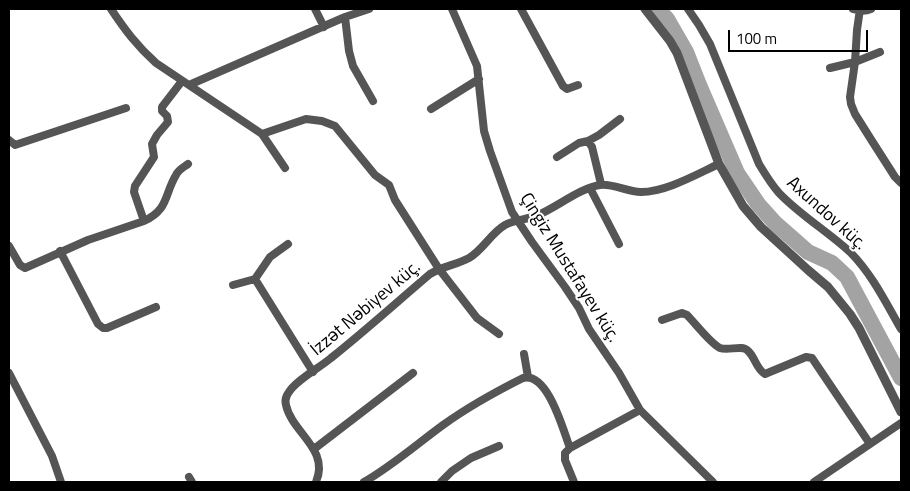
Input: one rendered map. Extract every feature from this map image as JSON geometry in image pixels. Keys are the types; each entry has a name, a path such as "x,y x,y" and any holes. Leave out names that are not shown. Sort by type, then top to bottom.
{"street":[{"path":"111,9 128,35 156,63 262,134 285,168"},
{"path":"315,9 324,27"},
{"path":"144,221 134,192 135,186 154,157 152,144 168,122 162,107 185,83 345,17 369,9"},
{"name":"Çingiz Mustafayev küç.","path":"452,9 477,66 484,131 512,212 579,308 589,329 619,373 640,410 713,482"},
{"path":"520,9 563,86 567,89 578,85"},
{"path":"645,9 677,53 719,164 742,206 801,264 828,287 850,314 859,328 901,412"},
{"name":"Axundov küç.","path":"688,9 710,44 758,164 768,180 792,206 851,253 898,316 901,329"},
{"path":"871,9 866,11 858,10 850,104 895,177 901,183"},
{"path":"345,17 349,51 353,66 373,101"},
{"path":"830,68 855,62 880,52"},
{"path":"431,109 479,79"},
{"path":"9,140 15,145 126,108"},
{"path":"262,134 306,119 322,121 335,126 375,175 389,185 395,200 439,268 477,318 499,334"},
{"path":"557,157 579,143 588,141 598,135 620,119"},
{"path":"588,141 592,147 601,184 630,191 657,190 719,164"},
{"path":"9,246 20,266 25,268 60,251 153,217 165,202 178,171 188,164"},
{"name":"İzzət Nəbiyev küç.","path":"316,482 320,473 314,449 286,407 287,395 293,387 330,359 439,268 468,258 505,225 536,216 569,198 601,184"},
{"path":"590,188 619,244"},
{"path":"233,285 255,279 270,258 288,244"},
{"path":"60,251 98,324 103,328 156,307"},
{"path":"255,279 313,372"},
{"path":"662,320 682,313 687,315 714,344 722,349 743,348 748,350 760,371 765,374 806,357 812,358 870,444"},
{"path":"524,354 528,376"},
{"path":"9,373 52,456 61,482"},
{"path":"314,449 413,373"},
{"path":"528,376 539,382 547,391 570,448"},
{"path":"364,482 377,475 445,424 491,394 528,376"},
{"path":"574,482 565,460 565,453 570,448 640,410"},
{"path":"814,482 901,423"},
{"path":"440,482 471,458 499,446"}],"waterway":[{"path":"658,9 667,19 686,52 737,173 758,204 775,223 808,252 832,263 847,277 901,378"}]}
